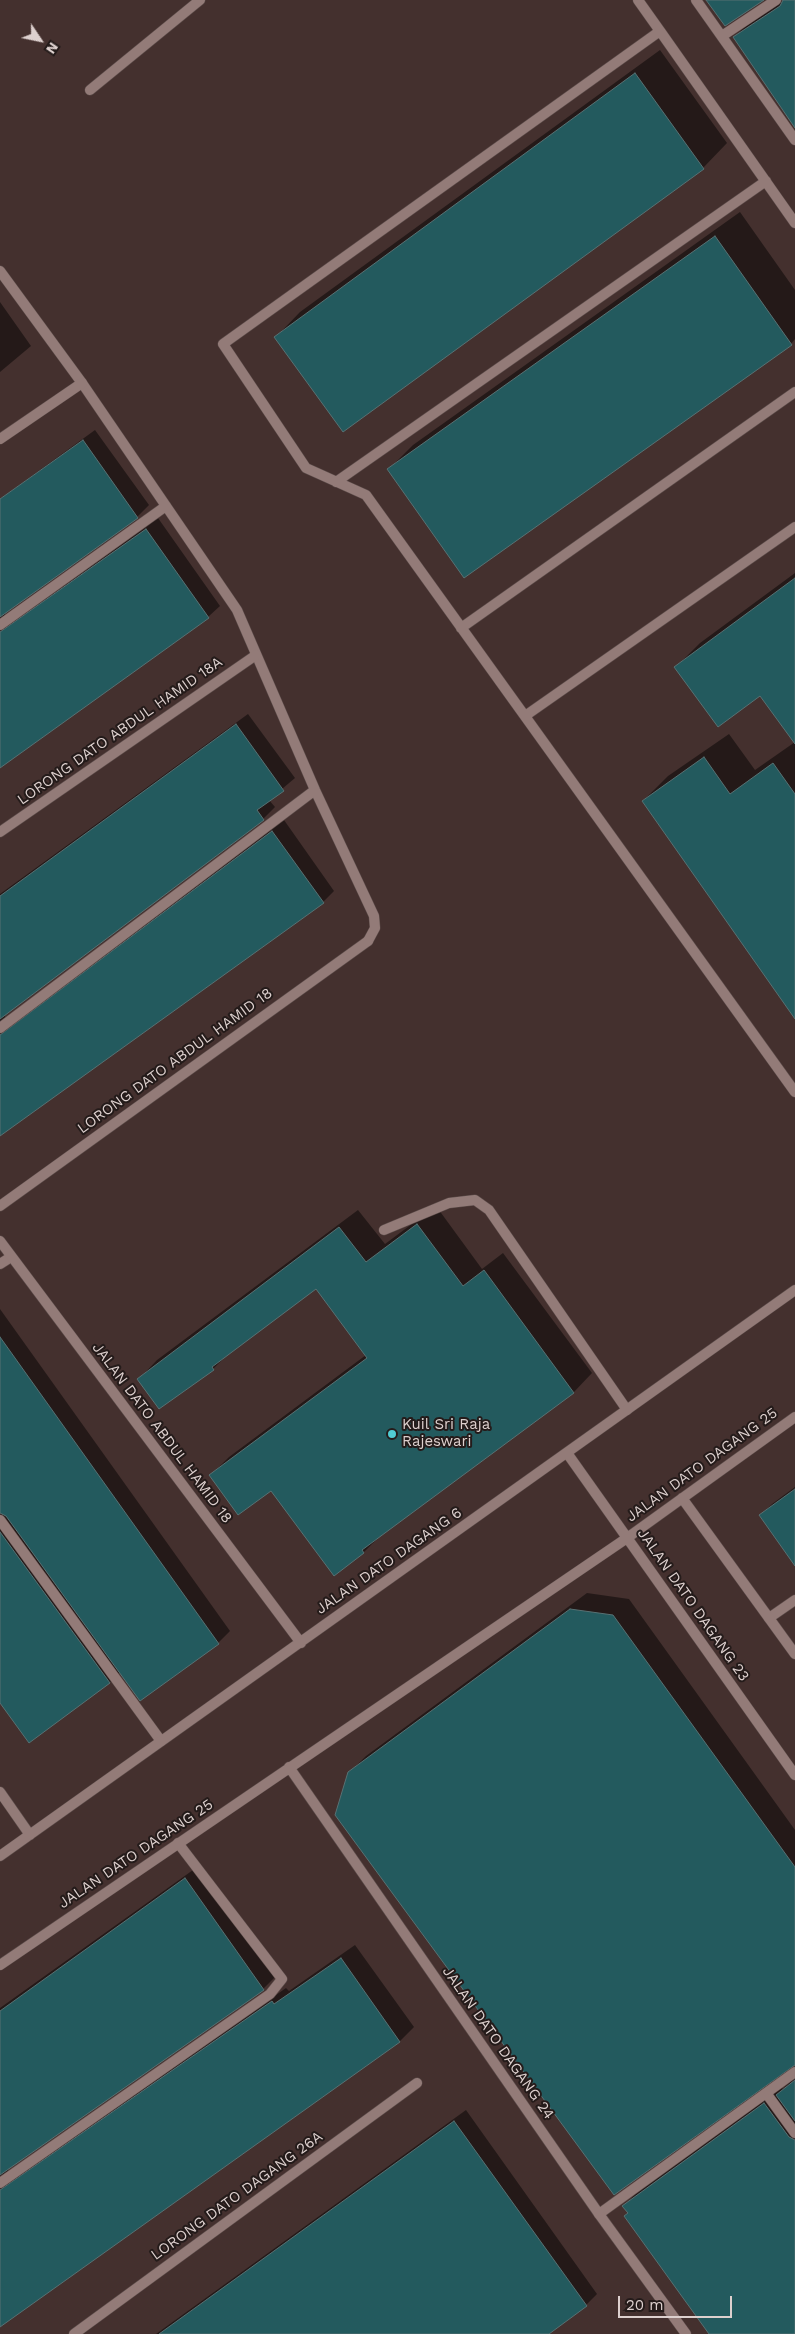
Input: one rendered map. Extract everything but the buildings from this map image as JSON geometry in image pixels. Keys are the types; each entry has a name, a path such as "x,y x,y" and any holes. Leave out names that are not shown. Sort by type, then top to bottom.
{"street":[{"path":"90,90 200,0"},
{"path":"638,0 795,223"},
{"path":"696,0 795,140"},
{"path":"722,36 776,0"},
{"path":"660,31 223,344 306,468 366,495 795,1092"},
{"path":"336,482 766,181"},
{"path":"0,270 82,383 237,610 315,790 0,1028"},
{"path":"0,440 82,383"},
{"path":"461,628 795,392"},
{"path":"0,625 166,506"},
{"path":"525,716 795,527"},
{"name":"LORONG DATO ABDUL HAMID 18A","path":"0,832 256,655"},
{"name":"LORONG DATO ABDUL HAMID 18","path":"0,1206 368,941 375,928 374,916 315,790"},
{"path":"384,1230 449,1203 475,1200 489,1210 627,1410"},
{"name":"JALAN DATO ABDUL HAMID 18","path":"0,1241 301,1642"},
{"path":"0,1264 11,1257"},
{"name":"JALAN DATO DAGANG 6","path":"0,1856 795,1290"},
{"name":"JALAN DATO DAGANG 25","path":"0,1965 288,1767 627,1538 795,1416"},
{"name":"JALAN DATO DAGANG 23","path":"567,1453 795,1775"},
{"path":"682,1498 795,1654"},
{"path":"0,1520 162,1742"},
{"path":"769,1618 795,1600"},
{"name":"JALAN DATO DAGANG 24","path":"288,1767 599,2214 686,2334"},
{"path":"0,1792 30,1835"},
{"path":"0,2183 270,1994 282,1979 178,1843"},
{"path":"599,2214 795,2072"},
{"name":"LORONG DATO DAGANG 26A","path":"74,2334 417,2083"},
{"path":"766,2093 795,2133"}],"place":[{"name":"Kuil Sri Raja Rajeswari","path":"392,1434"}]}
